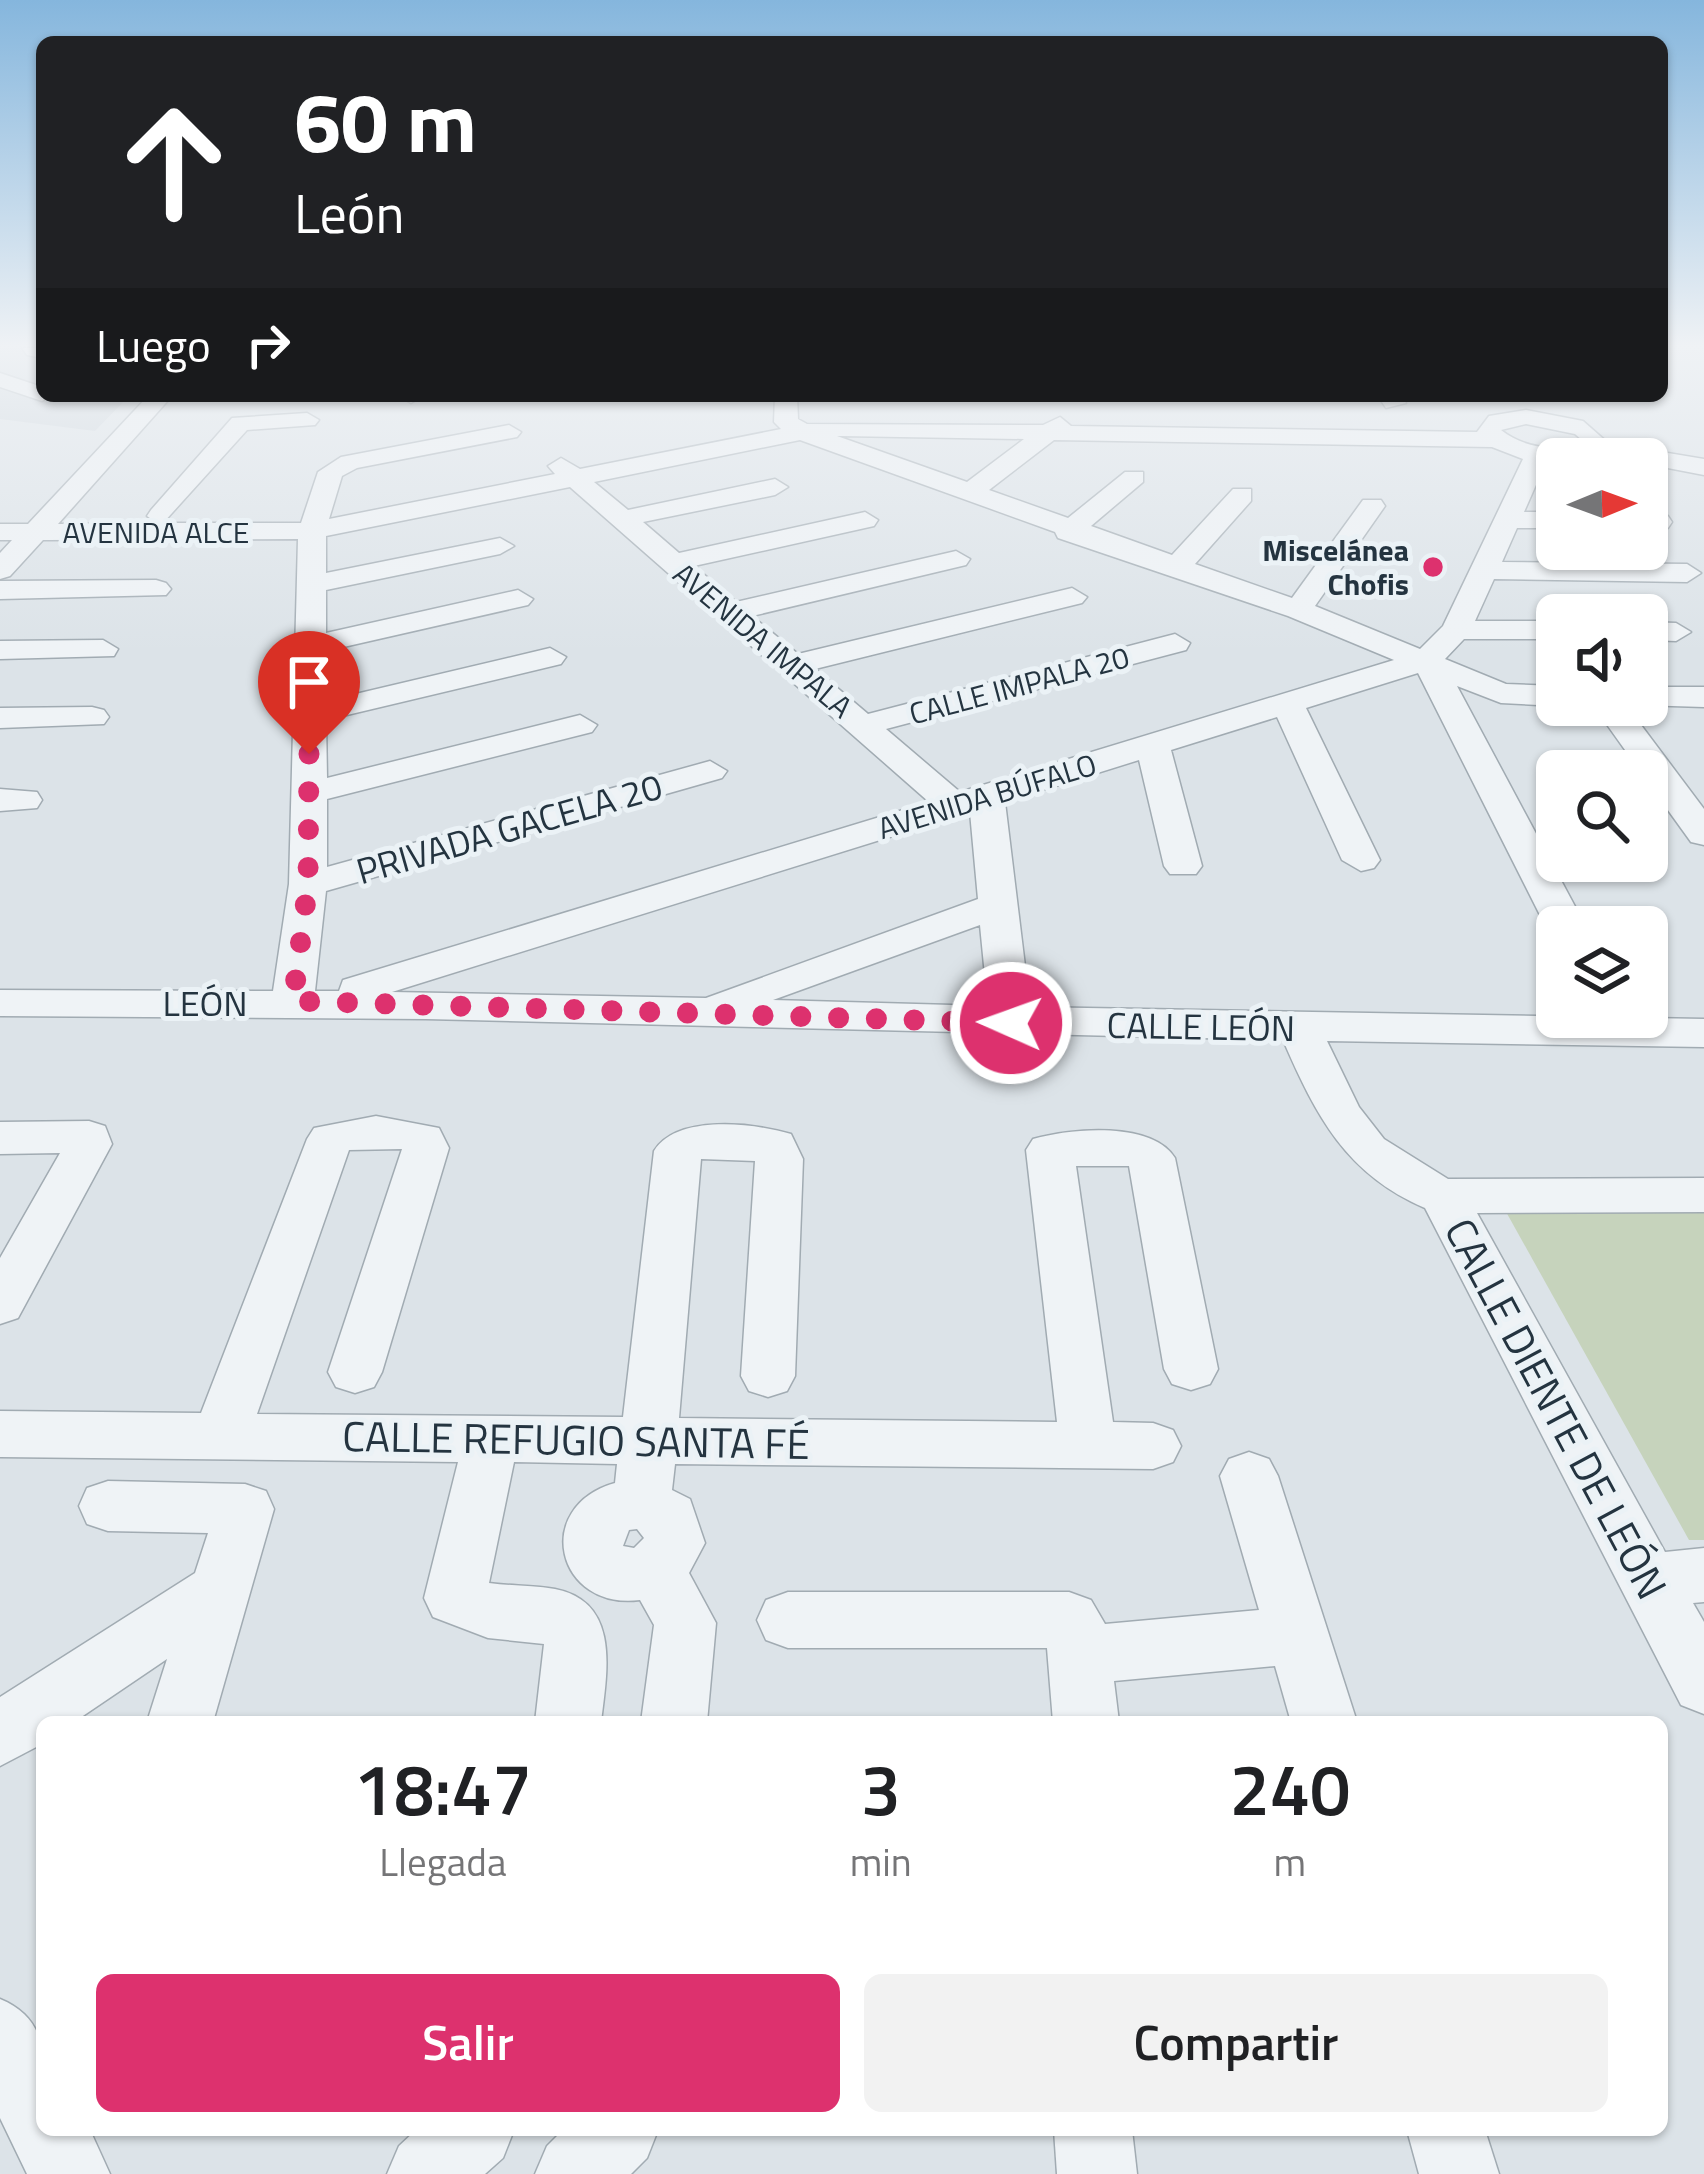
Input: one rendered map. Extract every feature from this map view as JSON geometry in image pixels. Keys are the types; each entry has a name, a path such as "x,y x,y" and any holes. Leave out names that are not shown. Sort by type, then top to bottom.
{"street":[{"path":"0,570 16,525 81,449"},
{"path":"16,525 92,449"},
{"path":"160,517 217,449"},
{"path":"307,1001 310,585 314,523 334,458 328,449"},
{"path":"334,458 392,449"},
{"path":"314,523 566,472 642,449"},
{"path":"869,449 968,494 1298,610 1501,693 1536,695"},
{"path":"968,494 1029,449"},
{"name":"AVENIDA BÚFALO","path":"307,1001 1427,660 1456,630 1536,457"},
{"path":"1668,461 1704,467"},
{"name":"AVENIDA IMPALA","path":"566,472 863,725 970,800"},
{"path":"1068,532 1134,477"},
{"path":"621,519 775,487"},
{"path":"1177,567 1242,495"},
{"path":"1298,610 1372,506"},
{"name":"AVENIDA ALCE","path":"16,525 160,517 314,523"},
{"path":"672,563 865,520"},
{"path":"1509,520 1536,520"},
{"name":"AVENIDA ALCE","path":"16,525 314,523"},
{"path":"310,585 500,546"},
{"path":"730,612 956,559"},
{"path":"1485,570 1687,574"},
{"path":"0,590 156,590"},
{"path":"792,665 1072,597"},
{"path":"309,646 518,599"},
{"path":"1456,630 1536,630"},
{"name":"CALLE IMPALA 20","path":"863,725 1175,643"},
{"path":"0,650 103,649"},
{"path":"308,715 550,657"},
{"path":"1427,660 1555,906"},
{"path":"1668,697 1704,697"},
{"path":"1288,704 1361,860"},
{"path":"0,718 92,717"},
{"path":"310,794 580,724"},
{"path":"1624,726 1704,834"},
{"path":"1153,746 1183,866"},
{"name":"PRIVADA GACELA 20","path":"308,884 710,771"},
{"path":"970,800 998,905 1011,1023"},
{"path":"698,1012 998,905"},
{"name":"LEÓN","path":"0,1003 307,1001 698,1012"},
{"name":"CALLE LEÓN","path":"698,1012 1300,1028 1536,1026"},
{"path":"1300,1028 1351,1138 1381,1167 1443,1196 1704,1195"},
{"name":"CALLE LEÓN","path":"1668,1030 1704,1033"},
{"path":"221,1436 330,1139 347,1133 408,1133 423,1139 426,1148 355,1372"},
{"path":"0,1138 89,1138 0,1304"},
{"path":"675,1716 685,1623 656,1569 622,1576 596,1562 590,1548 598,1520 611,1509 643,1503 678,1151 685,1143 774,1144 779,1159 768,1376"},
{"path":"1088,1444 1050,1150 1142,1150 1151,1158 1191,1370"},
{"name":"CALLE DIENTE DE LEÓN","path":"1443,1196 1677,1577 1704,1684"},
{"name":"CALLE REFUGIO SANTA FÉ","path":"0,1433 1153,1446"},
{"path":"492,1436 455,1598 473,1607 565,1618 578,1633 580,1651 569,1716"},
{"path":"1249,1476 1322,1716"},
{"path":"108,1506 245,1509 182,1716"},
{"path":"0,1734 218,1592"},
{"path":"788,1620 1059,1618 1077,1630 1085,1716"},
{"path":"1080,1655 1298,1635"},
{"path":"0,2037 36,2108"},
{"path":"50,2136 70,2174"},
{"path":"427,2174 468,2136"},
{"path":"575,2174 613,2136"},
{"path":"1094,2136 1097,2174"},
{"path":"1448,2136 1459,2174"}],"green space":[{"path":"1704,1200 1704,1540 1689,1540 1505,1210"}],"place":[{"name":"Miscelánea Chofis","path":"1433,567"}],"route":[{"path":"309,754 308,884 293,1001 1011,1023"}]}
